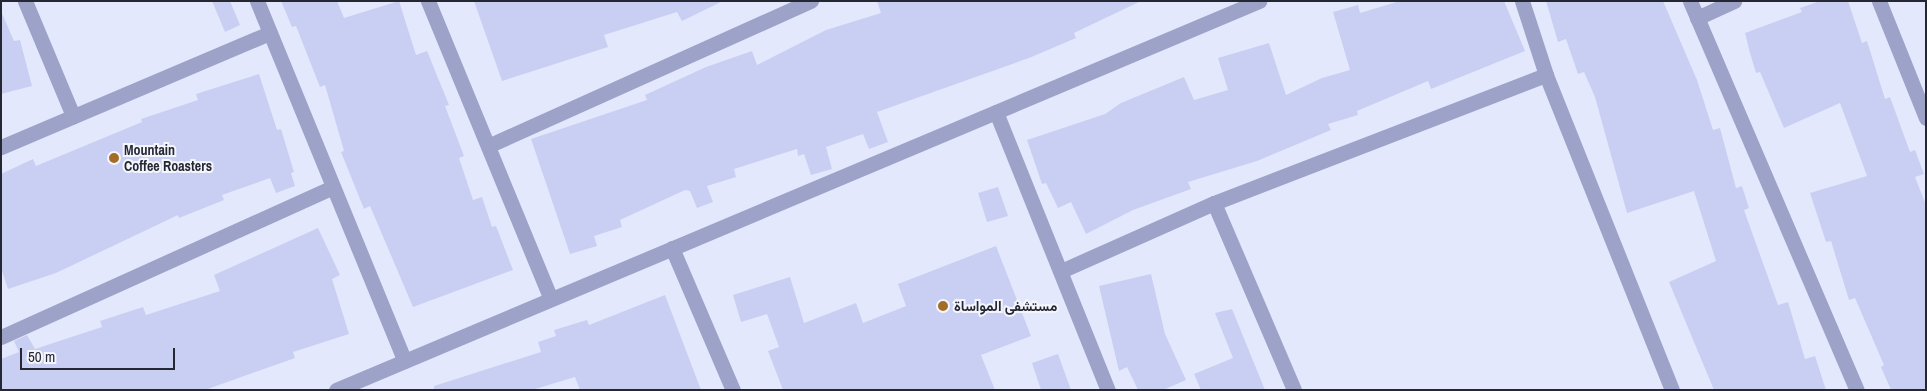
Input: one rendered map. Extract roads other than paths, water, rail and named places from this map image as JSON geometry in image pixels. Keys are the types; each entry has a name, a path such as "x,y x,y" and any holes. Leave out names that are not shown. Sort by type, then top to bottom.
{"street":[{"path":"25,1 73,116"},
{"path":"257,1 405,361"},
{"path":"428,1 490,145 551,299"},
{"path":"490,145 811,1"},
{"path":"336,390 1259,1"},
{"path":"1522,1 1546,75 1672,390"},
{"path":"1690,1 1857,390"},
{"path":"1697,18 1734,1"},
{"path":"1879,1 1922,99 1926,118"},
{"path":"1,147 270,33"},
{"path":"1061,271 1214,203 1546,75"},
{"path":"996,112 1108,390"},
{"path":"1,337 333,187"},
{"path":"1214,203 1294,390"},
{"path":"672,248 733,390"}],"place":[{"name":"Mountain Coffee Roasters","path":"114,158"},
{"name":"مستشفى المواساة","path":"943,306"}]}
